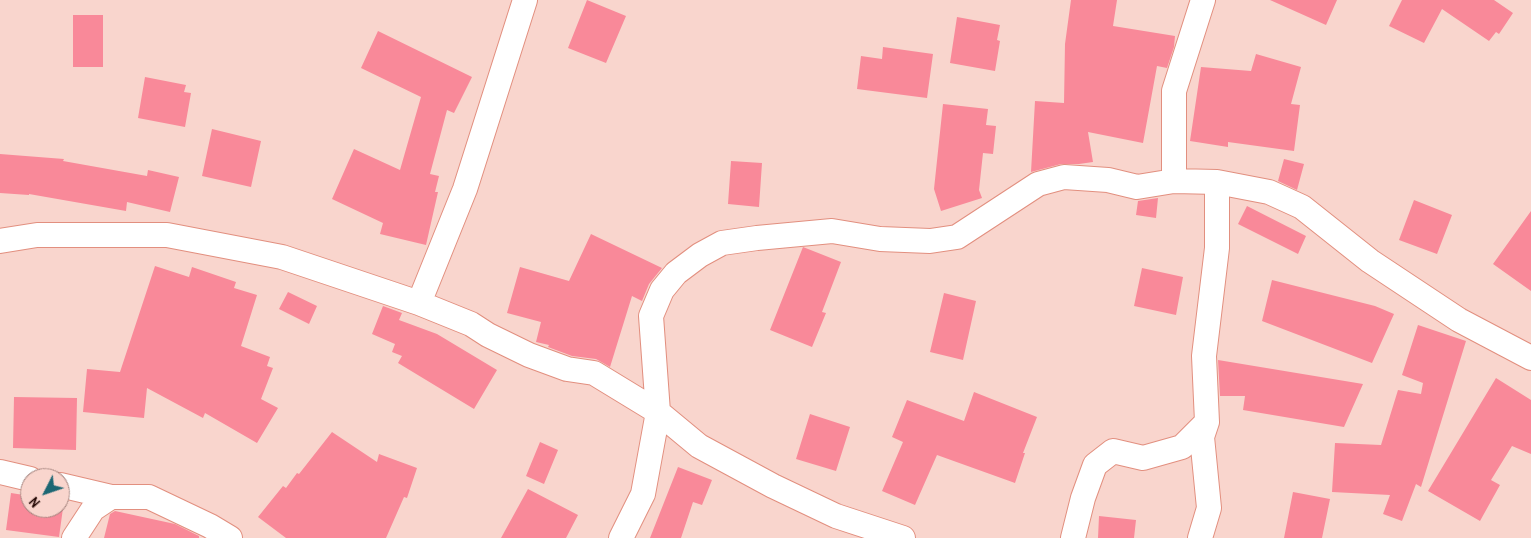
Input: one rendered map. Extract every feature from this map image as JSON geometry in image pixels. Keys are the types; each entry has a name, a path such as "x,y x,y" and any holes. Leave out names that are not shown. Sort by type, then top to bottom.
{"street":[{"path":"419,303 465,189 525,0"},
{"path":"1174,181 1174,92 1203,0"},
{"path":"621,538 644,494 658,412 651,316 662,290 676,273 700,255 722,243 832,231 880,239 930,241 957,237 1038,184 1064,177 1108,180 1137,187 1174,181 1217,182 1269,192 1302,207 1370,261 1459,320 1531,358"},
{"path":"1200,538 1209,508 1202,437 1207,422 1204,356 1217,248 1217,182"},
{"path":"0,241 37,235 167,235 282,257 419,303 471,324 488,336 529,355 567,369 594,373 658,412 700,446 773,486 836,516 904,538"},
{"path":"1073,538 1083,498 1095,465 1113,451 1143,458 1182,447 1207,422"},
{"path":"0,472 20,477"},
{"path":"70,488 111,497 150,497 210,526 230,538"},
{"path":"74,538 93,509 111,497"}],"building":[{"path":"587,0 626,16 606,63 568,48"},
{"path":"1071,0 1117,0 1113,26 1175,36 1174,47 1167,68 1157,66 1143,143 1088,132 1093,162 1061,164 1031,172 1035,101 1064,103 1065,44"},
{"path":"1270,0 1337,0 1326,25"},
{"path":"1402,0 1494,0 1513,13 1499,34 1496,32 1489,41 1442,9 1424,43 1389,26"},
{"path":"73,15 103,15 103,67 73,67"},
{"path":"957,17 1000,25 997,40 1000,41 995,71 950,63"},
{"path":"378,31 472,77 454,113 447,110 430,174 439,176 435,192 438,192 426,245 380,234 383,223 332,199 354,149 400,170 421,97 361,68"},
{"path":"883,47 933,54 927,98 857,89 861,56 882,59"},
{"path":"1256,54 1301,67 1291,104 1300,105 1294,151 1228,142 1228,147 1190,141 1201,67 1251,71"},
{"path":"145,77 186,85 184,92 191,93 185,127 138,118"},
{"path":"943,104 988,109 986,125 996,126 993,154 983,153 979,190 982,198 941,211 934,189"},
{"path":"212,129 261,141 251,187 202,176"},
{"path":"0,154 64,159 63,161 147,176 148,170 179,177 170,212 127,202 126,211 29,194 0,193"},
{"path":"1284,159 1304,164 1297,190 1278,181"},
{"path":"731,161 762,163 759,207 728,204"},
{"path":"1158,198 1156,218 1136,215 1138,201"},
{"path":"1414,200 1452,215 1437,254 1399,240"},
{"path":"1247,206 1306,236 1298,254 1238,224"},
{"path":"1531,211 1531,291 1493,264"},
{"path":"591,234 662,268 649,284 642,301 632,296 610,367 596,359 572,356 548,347 549,345 536,342 541,322 507,313 520,267 569,281"},
{"path":"803,247 841,262 822,312 826,313 812,347 770,330"},
{"path":"155,266 189,277 192,267 236,282 234,288 257,295 241,346 270,357 267,366 273,368 261,399 278,408 257,443 205,413 203,418 147,388 144,418 83,412 87,369 120,372"},
{"path":"1142,268 1183,277 1176,315 1134,306"},
{"path":"1272,280 1375,306 1394,314 1372,363 1262,321"},
{"path":"288,292 317,306 309,324 279,309"},
{"path":"944,293 976,301 963,360 930,352"},
{"path":"383,306 402,313 399,320 437,334 497,370 474,409 398,363 402,356 392,352 395,344 372,334"},
{"path":"1418,325 1466,341 1421,487 1416,484 1402,521 1383,514 1390,495 1332,492 1335,443 1381,445 1398,390 1421,394 1423,383 1402,375"},
{"path":"1218,360 1363,384 1344,427 1243,410 1245,396 1220,396"},
{"path":"1496,378 1531,400 1531,454 1512,446 1491,480 1500,485 1480,521 1428,491"},
{"path":"974,392 1037,417 1023,453 1025,453 1015,483 937,455 915,505 882,491 903,442 892,437 907,400 964,421"},
{"path":"14,397 77,398 76,450 13,448"},
{"path":"810,414 850,427 836,471 796,459"},
{"path":"332,432 377,462 379,454 417,468 407,498 404,497 386,538 286,538 258,517 283,486 286,488 297,473 299,474"},
{"path":"540,442 558,450 544,484 526,476"},
{"path":"678,467 712,480 702,505 693,502 681,538 650,538"},
{"path":"528,489 578,515 566,538 501,538"},
{"path":"1293,492 1330,499 1322,538 1284,538"},
{"path":"11,493 20,494 20,518 62,518 59,537 6,530"},
{"path":"115,511 175,524 199,536 199,538 104,538 110,514"},
{"path":"1099,516 1136,520 1134,538 1098,538"}]}
